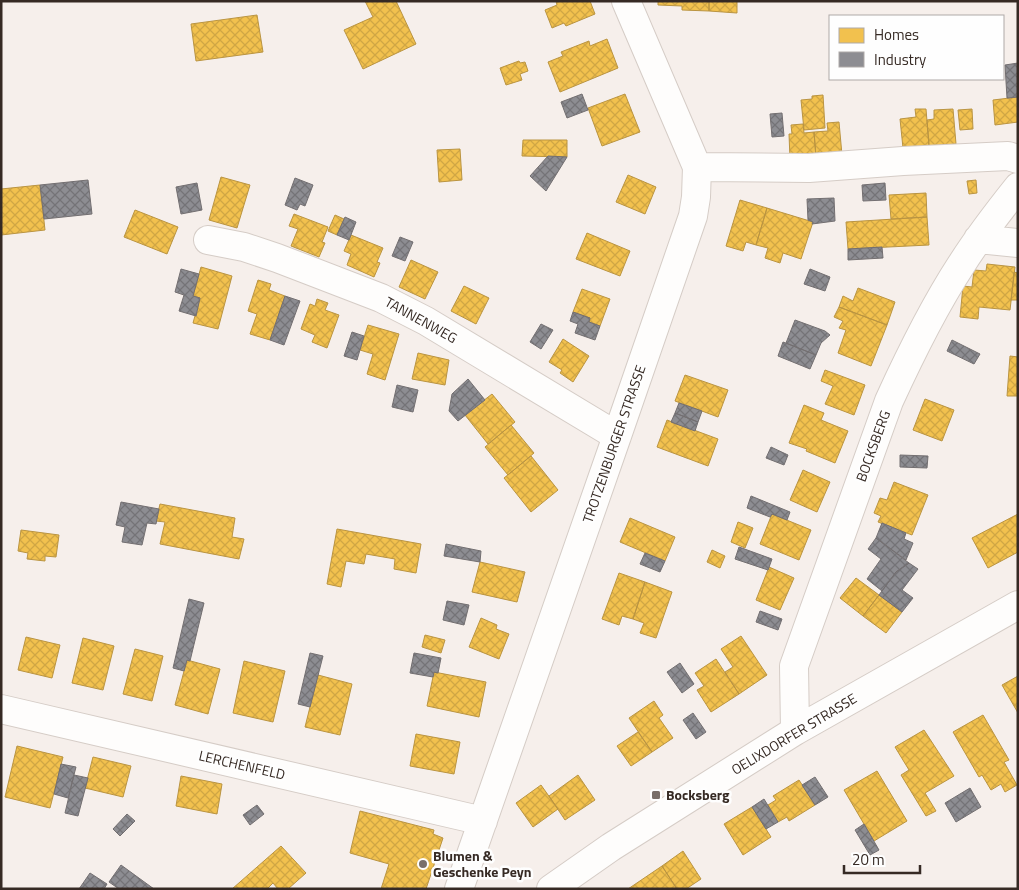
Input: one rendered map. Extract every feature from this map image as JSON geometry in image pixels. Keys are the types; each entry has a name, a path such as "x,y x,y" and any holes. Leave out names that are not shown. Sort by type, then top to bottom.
{"street":[{"name":"TROTZENBURGER STRASSE","path":"459,889 693,216 697,167 626,1"},
{"path":"697,167 809,168 1008,156 1018,159"},
{"name":"BOCKSBERG","path":"795,731 794,666 889,402 928,322 961,264 1018,187"},
{"path":"978,239 1018,243"},
{"name":"TANNENWEG","path":"208,240 244,247 278,258 381,298 420,318 617,436"},
{"name":"OELIXDORFER STRASSE","path":"551,889 611,847 795,731 1018,605"},
{"name":"LERCHENFELD","path":"1,709 483,821"}],"building: Homes":[{"path":"365,1 396,1 416,44 363,69 344,30 373,17"},
{"path":"556,1 590,1 595,14 566,26 564,23 552,28 545,10 557,5"},
{"path":"658,1 709,1 709,11 682,10 682,6 658,5"},
{"path":"709,1 737,1 737,13 709,11"},
{"path":"257,15 263,52 196,61 191,24"},
{"path":"607,39 618,68 560,92 548,62 563,56 561,52 589,41 590,46"},
{"path":"519,61 520,63 525,62 528,71 520,74 522,80 506,85 500,68"},
{"path":"625,94 640,132 602,146 588,108"},
{"path":"823,95 825,128 804,130 801,100"},
{"path":"1018,97 1018,122 995,125 993,100"},
{"path":"915,109 926,109 929,146 903,148 900,119 916,117"},
{"path":"953,109 956,144 929,146 927,120 934,119 934,110"},
{"path":"972,109 973,129 960,130 958,110"},
{"path":"839,122 842,155 816,157 814,132 828,131 827,123"},
{"path":"803,124 804,133 814,132 816,157 790,159 789,134 792,134 791,125"},
{"path":"523,140 567,140 567,157 522,156"},
{"path":"460,149 462,180 439,182 437,150"},
{"path":"628,175 656,187 645,214 616,202"},
{"path":"221,177 250,185 237,228 209,220"},
{"path":"976,180 977,193 969,194 967,181"},
{"path":"40,185 45,230 1,235 1,189"},
{"path":"926,193 927,217 891,219 889,195"},
{"path":"740,200 767,208 756,245 746,242 743,251 726,246"},
{"path":"767,208 813,222 801,259 783,253 780,263 765,258 768,248 756,245"},
{"path":"135,210 178,227 167,254 124,237"},
{"path":"294,214 328,227 322,242 325,243 319,257 291,246 298,229 289,226"},
{"path":"335,215 344,219 337,235 328,231"},
{"path":"927,217 929,245 848,249 846,222"},
{"path":"587,233 630,251 620,276 576,259"},
{"path":"351,235 383,248 377,262 380,263 374,277 347,265 351,254 344,251"},
{"path":"411,260 438,272 425,299 399,287"},
{"path":"987,264 1015,267 1010,310 979,307 978,319 960,317 963,286 972,287 974,270 986,271"},
{"path":"201,267 232,276 218,329 193,323 200,298 193,296"},
{"path":"1014,272 1018,273 1018,300 1011,300"},
{"path":"258,280 271,284 269,290 285,296 270,340 250,334 257,314 248,311"},
{"path":"464,286 489,298 476,324 451,311"},
{"path":"858,288 895,302 887,325 839,307 843,296 853,301"},
{"path":"582,289 610,299 600,326 589,322 590,318 573,312"},
{"path":"317,299 328,303 325,310 339,315 327,348 312,342 315,335 301,329 310,304 315,306"},
{"path":"839,307 887,325 871,366 838,353 846,330 839,328 843,321 834,317"},
{"path":"368,325 399,334 385,380 367,374 373,354 360,350"},
{"path":"563,339 589,356 573,382 560,373 562,370 549,362"},
{"path":"418,353 449,360 445,385 412,379"},
{"path":"1010,356 1018,357 1018,396 1007,396"},
{"path":"825,370 865,385 854,415 825,404 833,386 821,381"},
{"path":"685,375 728,390 718,417 675,401"},
{"path":"492,394 515,422 488,444 465,415"},
{"path":"925,399 954,410 942,441 913,430"},
{"path":"804,405 824,413 821,420 848,431 835,463 806,451 807,449 789,443"},
{"path":"667,420 718,439 708,466 657,447"},
{"path":"511,425 534,453 508,475 485,447"},
{"path":"531,456 558,490 531,512 504,478"},
{"path":"803,470 830,482 817,512 790,500"},
{"path":"894,482 928,495 912,535 878,522 881,516 874,513 880,498 887,500"},
{"path":"160,504 235,518 232,537 244,539 239,559 160,544 165,522 156,521"},
{"path":"772,514 811,530 799,560 760,544"},
{"path":"1018,514 1018,552 988,568 972,538"},
{"path":"630,518 675,537 665,561 620,542"},
{"path":"738,522 753,528 745,548 731,542"},
{"path":"337,529 421,544 416,573 394,569 395,559 366,554 364,564 346,561 341,587 327,584"},
{"path":"21,530 59,535 56,557 45,556 45,561 27,559 28,553 18,551"},
{"path":"712,550 725,556 720,568 707,562"},
{"path":"480,562 525,572 517,602 472,592"},
{"path":"769,567 794,578 780,610 756,600"},
{"path":"619,573 645,582 633,619 622,616 619,625 602,619"},
{"path":"856,578 879,595 863,616 840,598"},
{"path":"645,582 672,592 656,638 640,633 644,623 633,619"},
{"path":"879,595 902,612 886,633 863,616"},
{"path":"481,618 497,625 496,629 509,634 499,659 469,647"},
{"path":"425,635 445,640 441,653 422,647"},
{"path":"741,636 767,675 739,694 725,672 733,667 721,649"},
{"path":"26,637 60,645 52,678 18,670"},
{"path":"83,638 114,646 103,690 72,683"},
{"path":"135,649 163,656 152,701 123,694"},
{"path":"716,659 739,694 711,712 697,690 704,686 695,673"},
{"path":"187,660 220,669 208,714 175,705"},
{"path":"244,661 285,671 273,722 233,713"},
{"path":"434,672 486,682 479,717 427,706"},
{"path":"318,675 352,684 340,735 305,727"},
{"path":"1018,676 1018,713 1002,685"},
{"path":"654,701 663,715 659,718 673,738 652,752 629,718"},
{"path":"983,715 1009,760 1004,762 1017,785 1005,792 1001,784 991,790 982,775 979,777 953,732"},
{"path":"924,730 954,776 925,793 936,811 926,816 901,775 909,770 895,747"},
{"path":"638,732 652,752 631,766 617,746"},
{"path":"416,734 460,742 454,774 410,766"},
{"path":"17,746 63,757 50,808 5,797"},
{"path":"93,757 131,766 123,797 85,788"},
{"path":"877,771 907,821 874,841 844,790"},
{"path":"578,775 595,800 565,820 549,796"},
{"path":"181,776 222,784 217,814 176,806"},
{"path":"799,780 815,805 789,821 787,817 778,822 768,805 776,800 773,796"},
{"path":"541,785 558,809 533,827 516,803"},
{"path":"752,807 771,837 743,855 724,824"},
{"path":"360,811 434,830 433,834 443,838 426,889 381,889 389,864 350,853"},
{"path":"281,846 306,873 288,889 278,889 273,883 267,889 232,889"},
{"path":"683,851 701,879 686,889 677,889 662,866"},
{"path":"662,866 677,889 628,889"}],"building: Industry":[{"path":"1018,63 1018,97 1007,98 1005,65"},
{"path":"582,94 588,110 567,118 561,102"},
{"path":"782,113 784,136 772,137 770,114"},
{"path":"548,156 567,157 546,191 530,176"},
{"path":"295,178 313,185 305,206 300,204 297,210 285,205"},
{"path":"88,180 92,214 44,219 40,185"},
{"path":"197,183 202,210 181,214 176,187"},
{"path":"885,183 886,200 863,201 862,185"},
{"path":"834,198 835,221 812,224 813,222 808,220 807,199"},
{"path":"345,217 356,222 349,240 337,235"},
{"path":"400,237 413,242 405,261 392,256"},
{"path":"882,247 883,258 848,260 848,249"},
{"path":"181,269 199,274 193,296 200,298 196,316 179,311 184,295 175,292"},
{"path":"810,269 830,277 825,291 804,284"},
{"path":"285,296 300,301 284,345 270,340"},
{"path":"573,312 590,318 589,322 600,326 595,340 575,333 578,324 570,321"},
{"path":"795,320 825,331 830,335 821,343 816,355 786,343"},
{"path":"541,324 553,330 541,349 530,342"},
{"path":"352,332 364,336 357,360 344,356"},
{"path":"952,340 980,354 974,364 947,351"},
{"path":"783,342 816,355 810,369 778,356"},
{"path":"468,379 485,400 458,421 449,411 452,394"},
{"path":"397,385 418,390 413,412 392,407"},
{"path":"679,403 702,411 698,422 675,413"},
{"path":"675,413 698,422 695,431 671,422"},
{"path":"771,447 788,455 784,465 766,458"},
{"path":"900,455 928,456 927,468 900,467"},
{"path":"751,496 790,512 787,520 772,514 770,517 747,508"},
{"path":"121,502 159,509 156,524 147,523 142,545 122,542 125,527 116,525"},
{"path":"882,523 906,533 904,539 913,543 906,560 876,538"},
{"path":"876,538 909,563 896,572 882,591 867,579 881,559 868,549"},
{"path":"446,544 481,551 480,562 444,556"},
{"path":"739,547 772,559 768,570 735,559"},
{"path":"645,553 665,561 660,572 640,564"},
{"path":"909,563 918,569 902,590 913,598 902,612 879,595 896,572"},
{"path":"189,599 204,603 190,661 187,660 184,671 173,668"},
{"path":"447,601 469,605 464,625 443,620"},
{"path":"760,611 782,619 778,630 756,622"},
{"path":"310,653 323,656 310,707 298,704"},
{"path":"414,653 441,658 438,673 434,672 433,677 410,673"},
{"path":"680,663 694,684 682,693 667,672"},
{"path":"693,713 706,732 696,739 683,720"},
{"path":"61,764 76,767 68,798 54,794"},
{"path":"74,775 88,778 78,816 65,813"},
{"path":"815,777 828,797 815,805 802,785"},
{"path":"970,788 981,807 956,822 945,803"},
{"path":"764,799 778,822 766,829 752,807"},
{"path":"257,805 264,814 250,825 243,815"},
{"path":"127,814 135,821 120,836 113,829"},
{"path":"864,824 879,850 870,855 855,830"},
{"path":"121,865 154,889 119,889 109,882"},
{"path":"90,873 107,884 104,889 79,889"}],"place":[{"name":"Bocksberg","path":"656,795"},
{"name":"Blumen & Geschenke Peyn","path":"423,864"}]}
